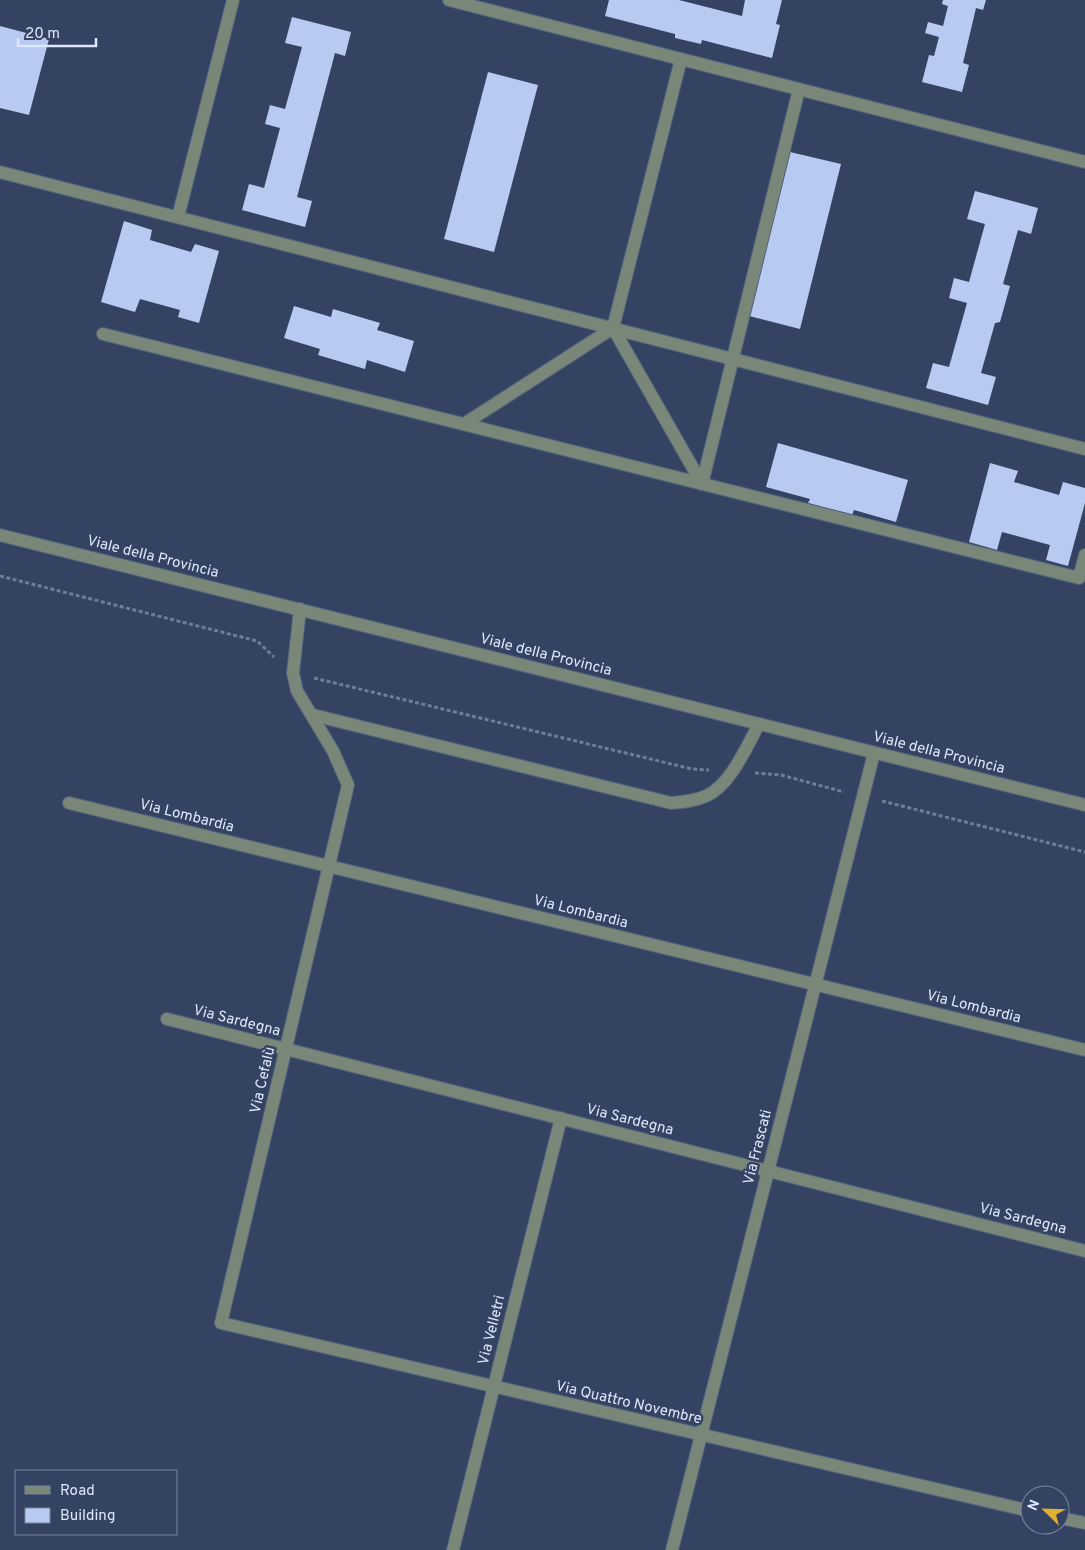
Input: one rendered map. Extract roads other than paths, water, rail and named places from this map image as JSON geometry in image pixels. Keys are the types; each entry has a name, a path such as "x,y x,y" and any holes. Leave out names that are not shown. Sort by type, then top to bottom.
{"street":[{"path":"178,217 232,0"},
{"path":"448,0 1085,162"},
{"path":"464,424 613,328 681,59"},
{"path":"702,484 799,89"},
{"path":"0,172 1085,449"},
{"path":"613,328 702,484"},
{"path":"103,334 1079,578 1085,555"},
{"name":"Viale della Provincia","path":"0,535 1085,806"},
{"path":"300,610 293,674 298,691 313,715 671,803 693,801 709,795 734,771 759,724"},
{"name":"Via Cefalù","path":"221,1323 348,785 333,751 313,715"},
{"name":"Via Frascati","path":"672,1550 874,753"},
{"name":"Via Lombardia","path":"69,803 1085,1050"},
{"name":"Via Sardegna","path":"166,1019 1085,1251"},
{"name":"Via Velletri","path":"453,1550 561,1118"},
{"name":"Via Quattro Novembre","path":"221,1323 1020,1509"},
{"path":"1070,1520 1085,1523"}]}
